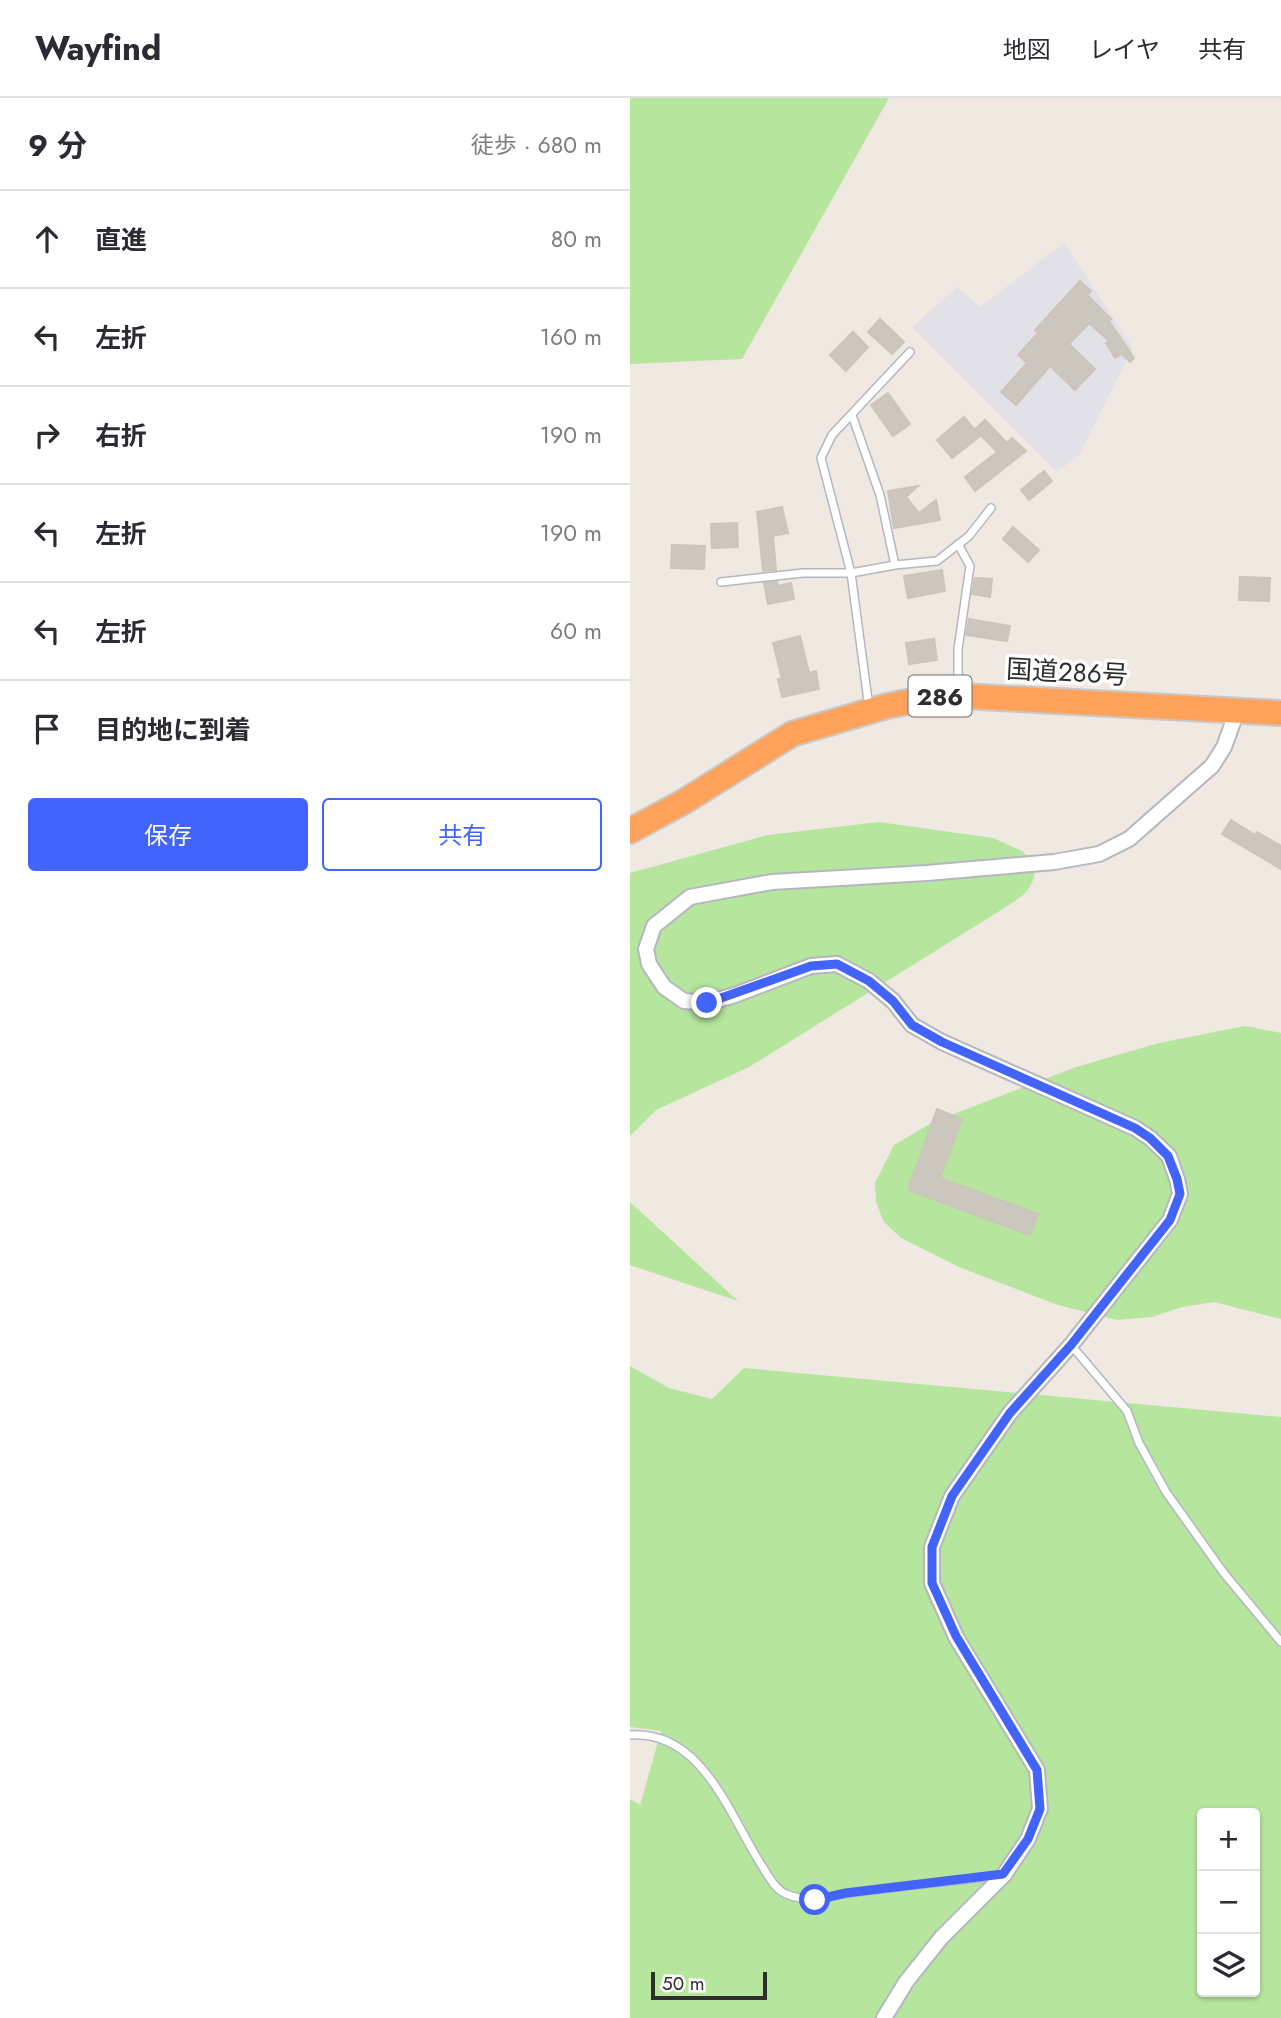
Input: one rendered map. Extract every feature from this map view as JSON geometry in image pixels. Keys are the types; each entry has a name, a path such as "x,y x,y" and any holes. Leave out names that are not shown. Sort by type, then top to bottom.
{"highway":[{"name":"国道286号","path":"630,831 685,801 792,734 869,711 943,695 1281,713"}],"street":[{"path":"884,2018 906,1982 941,1938 1003,1874 1028,1839 1040,1809 1037,1770 956,1636 932,1583 932,1547 952,1496 1002,1423 1071,1345 1170,1220 1180,1194 1177,1179 1168,1156 1135,1128 942,1042 912,1025 893,1001 869,981 837,964 811,966 707,1003 684,1001 664,987 649,964 646,949 654,926 690,897 772,882 1054,863 1099,854 1129,839 1212,766 1224,747 1237,711"}],"lane":[{"path":"869,711 850,573 821,458 831,435 910,352"},
{"path":"852,415 880,495 895,565"},
{"path":"721,582 803,573 850,573 937,561 969,536 991,508"},
{"path":"958,544 970,566 958,649 958,696"},
{"path":"1071,1345 1127,1411 1139,1443 1166,1492 1223,1572 1281,1642"},
{"path":"630,1735 656,1737 684,1752 701,1767 727,1805 750,1848 776,1886 787,1895 815,1900 846,1893 1003,1874"}],"shaded area":[{"path":"1064,243 1133,348 1080,454 1057,472 912,327 957,287 980,307"}],"green space":[{"path":"630,98 889,98 742,359 630,364"},
{"path":"879,822 993,838 1022,851 1035,865 1032,882 1024,894 1013,903 749,1067 656,1110 630,1136 630,873 768,835"},
{"path":"1245,1026 1281,1033 1281,1319 1214,1302 1182,1307 1152,1317 1117,1320 1058,1305 959,1267 901,1238 884,1222 876,1202 875,1183 894,1145 933,1122 1076,1067 1159,1043"},
{"path":"630,1202 738,1301 630,1265"},
{"path":"630,1366 669,1388 712,1399 744,1368 1281,1417 1281,2018 630,2018 630,1799 640,1805 661,1731 630,1727"}],"building":[{"path":"1080,281 1091,291 1087,295 1111,319 1109,321 1134,358 1130,362 1122,354 1115,358 1106,343 1109,341 1089,323 1069,344 1095,369 1075,390 1050,366 1016,405 1001,392 1027,363 1018,355 1038,333 1035,330"},
{"path":"880,319 904,342 892,354 868,332"},
{"path":"853,332 868,347 846,371 830,355"},
{"path":"888,393 910,424 893,436 871,405"},
{"path":"964,417 980,436 952,458 937,440"},
{"path":"985,420 1007,443 1012,438 1026,451 975,491 965,477 997,452 975,429"},
{"path":"1044,471 1052,481 1029,500 1021,490"},
{"path":"918,486 906,497 919,513 936,500 940,520 894,528 888,491"},
{"path":"782,507 788,533 773,536 776,570 763,571 757,512"},
{"path":"737,523 738,547 712,548 711,524"},
{"path":"1013,527 1039,550 1028,562 1003,539"},
{"path":"672,545 705,546 704,569 671,568"},
{"path":"942,570 945,591 908,598 904,576"},
{"path":"1240,577 1270,578 1269,601 1239,600"},
{"path":"975,578 992,579 990,597 972,594"},
{"path":"777,582 778,586 791,583 794,599 768,604 764,583"},
{"path":"969,619 1010,626 1007,641 966,635"},
{"path":"800,636 809,673 816,671 819,689 782,697 778,679 782,679 773,643"},
{"path":"934,639 937,660 909,664 906,643"},
{"path":"1231,820 1255,835 1257,832 1281,846 1281,869 1222,834"},
{"path":"937,1109 962,1119 940,1178 1038,1214 1030,1235 908,1190"}],"route":[{"path":"707,1003 811,966 837,964 869,981 893,1001 912,1025 942,1042 1135,1128 1150,1138 1168,1156 1180,1194 1170,1220 1137,1263 1071,1345 1010,1413 952,1496 932,1547 932,1583 956,1636 1037,1770 1040,1809 1028,1839 1003,1874 846,1893 815,1900"}]}
